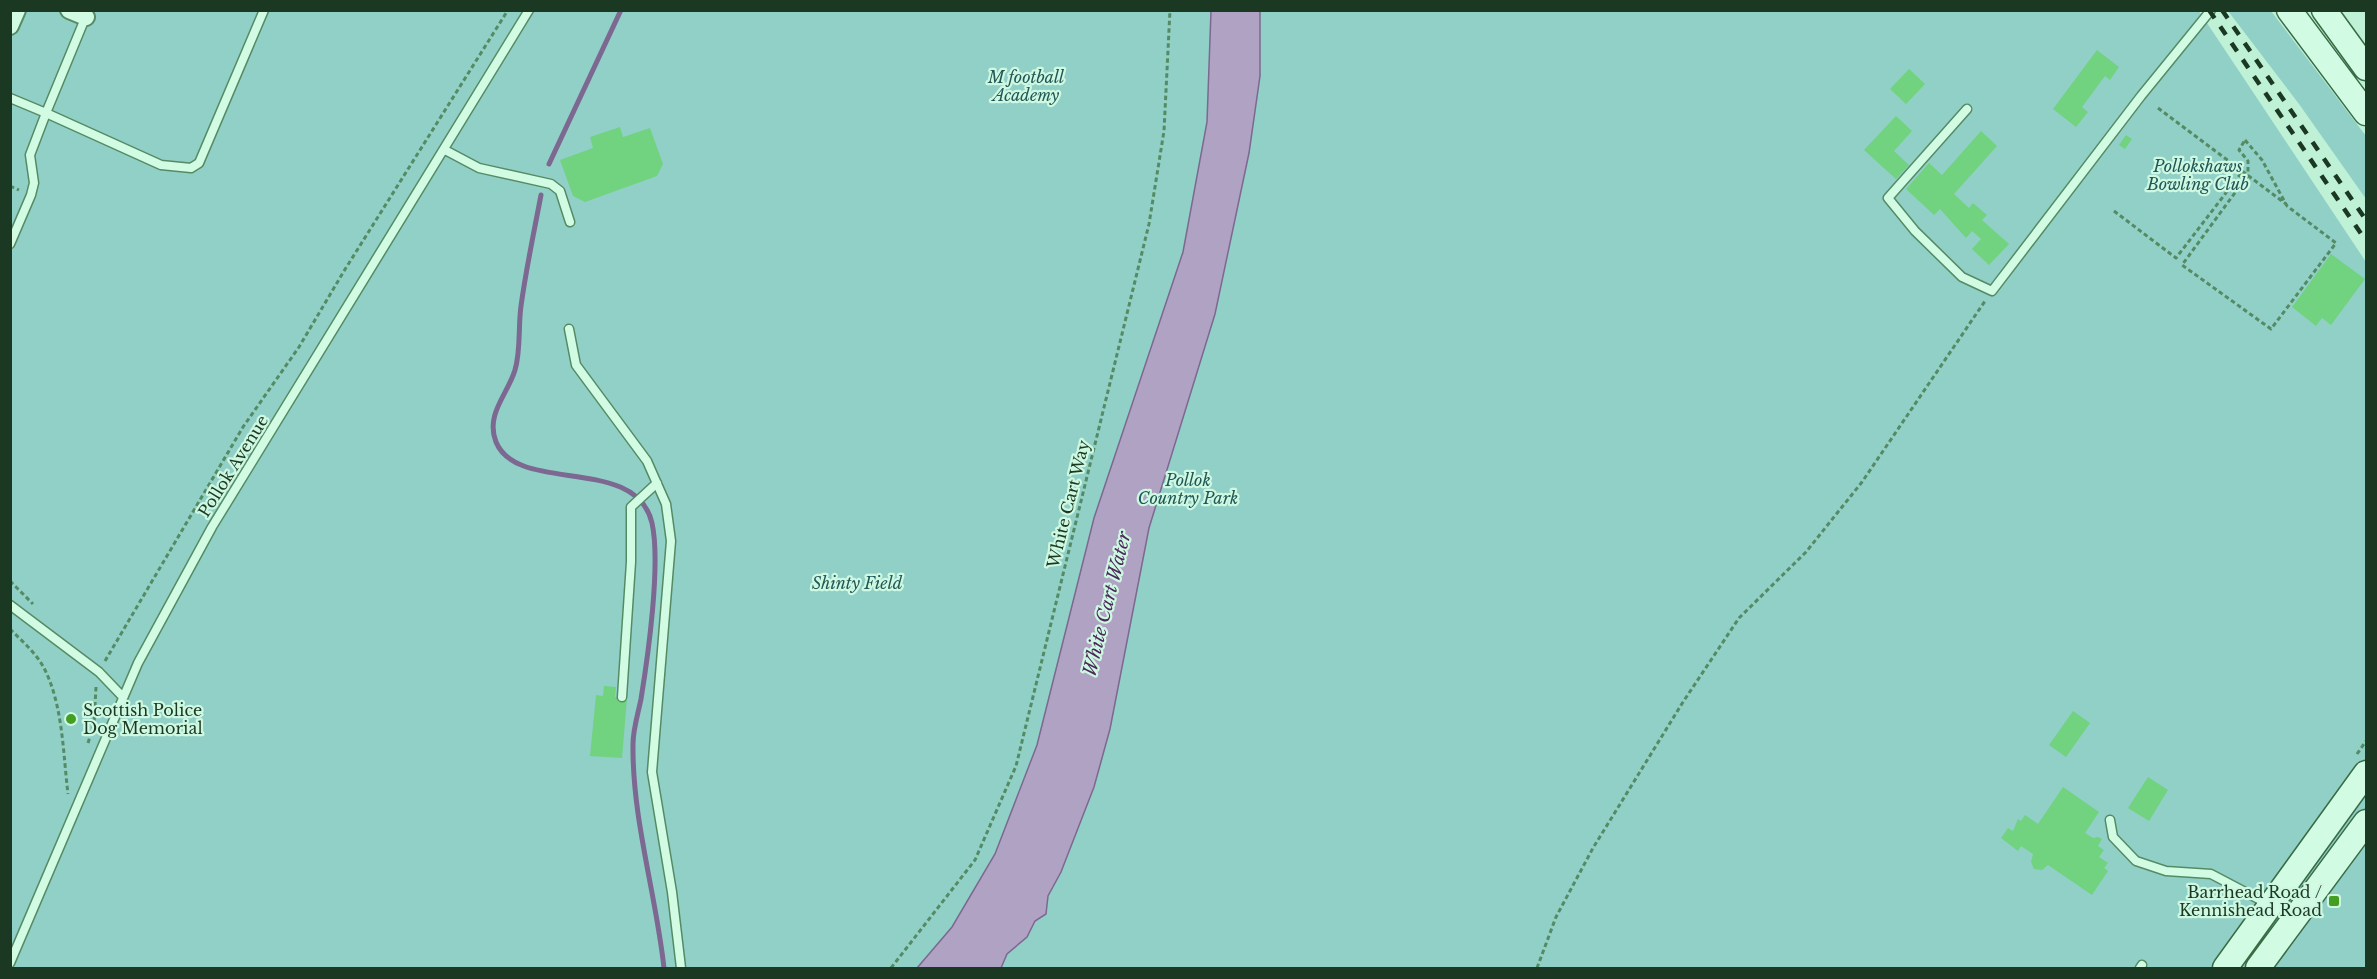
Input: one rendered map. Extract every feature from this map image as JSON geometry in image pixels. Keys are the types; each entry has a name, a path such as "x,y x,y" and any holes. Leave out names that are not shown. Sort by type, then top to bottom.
{"main road":[{"path":"2289,10 2367,113"},
{"path":"2324,10 2367,68"},
{"path":"2225,969 2367,774"},
{"path":"2258,969 2367,822"},
{"path":"2271,906 2293,921"}],"street":[{"path":"10,26 17,10"},
{"path":"69,10 87,14"}],"lane":[{"path":"10,98 161,165 190,168 199,163 264,10"},
{"name":"Pollok Avenue","path":"10,963 122,696 212,528 530,10"},
{"path":"1967,109 1888,198 1915,231 1962,277 1992,291 2160,72 2211,10"},
{"path":"10,244 34,183 29,165 30,155 87,14"},
{"path":"446,150 479,168 551,183 560,191 570,222"},
{"path":"569,329 576,365 639,449 666,504 671,541 652,772 672,892 681,969"},
{"path":"622,697 631,562 631,507 657,483"},
{"path":"10,605 99,672 122,696"},
{"path":"2110,820 2113,837 2136,861 2166,872 2211,874 2271,906"}],"path":[{"path":"88,745 94,724 99,672 243,428 299,347 344,270 508,10"},
{"name":"White Cart Way","path":"891,969 975,860 1016,766 1149,224 1164,131 1170,10"},
{"path":"2158,108 2248,175 2287,206 2336,243 2271,329 2182,265 2248,175 2248,161 2239,150 2245,141 2262,160 2287,206"},
{"path":"2114,211 2176,258 2242,172"},
{"path":"1537,969 1556,917 1593,848 1683,702 1739,618 1806,552 1862,482 1992,291"},
{"path":"10,629 43,666 53,690 64,748 68,796"},
{"path":"65,802 72,786"}],"green space":[{"name":"Pollok Country Park","path":"10,11 2199,11 2366,262 2366,968 11,968"},
{"path":"2228,11 2271,11 2366,136 2366,199 2299,104"}],"water":[{"name":"White Cart Water","path":"1211,11 1260,11 1260,76 1249,153 1215,314 1149,528 1110,729 1094,787 1061,872 1048,896 1046,914 1035,921 1027,937 1007,954 1001,968 917,968 952,927 995,854 1037,745 1094,518 1183,252 1207,122"}],"building":[{"path":"2097,50 2119,67 2110,80 2105,76 2082,107 2088,112 2076,127 2053,109"},
{"path":"1909,69 1925,84 1906,104 1890,89"},
{"path":"1896,116 1912,131 1894,151 1909,165 1896,179 1864,150"},
{"path":"620,127 623,137 650,128 663,164 657,176 585,202 573,196 560,160 593,148 590,137"},
{"path":"1981,131 1997,146 1954,194 1969,208 1973,203 1987,215 1982,220 2009,244 1989,265 1972,249 1981,239 1972,231 1966,238 1940,209 1934,215 1906,189 1929,163 1942,175"},
{"path":"2126,135 2132,139 2125,149 2119,145"},
{"path":"2331,254 2365,279 2331,325 2322,318 2316,326 2292,307"},
{"path":"604,686 616,687 615,697 627,698 622,758 590,756 596,695 603,696"},
{"path":"2073,711 2090,723 2066,757 2049,745"},
{"path":"2148,777 2168,790 2149,821 2128,808"},
{"path":"2063,787 2099,812 2085,833 2093,838 2102,839 2098,846 2104,850 2099,857 2108,863 2104,868 2108,871 2092,895 2048,865 2042,870 2034,869 2031,862 2033,854 2021,846 2018,851 2001,838 2008,828 2013,831 2018,819 2021,821 2025,815 2038,824"}],"waterway":[{"path":"549,164 621,10"},
{"path":"541,195 521,306 517,362 512,379 495,413 493,432 496,442 508,458 527,467 601,481 624,489 642,502 652,523 655,562 653,610 633,744 636,800 664,968"}],"railway":[{"path":"2209,10 2366,241"},
{"path":"2222,10 2366,220"}],"place":[{"name":"Scottish Police Dog Memorial","path":"71,719"},
{"name":"Barrhead Road / Kennishead Road","path":"2334,901"}],"park label":[{"name":"M football Academy","path":"1026,86"},
{"name":"Pollokshaws Bowling Club","path":"2198,175"},
{"name":"Shinty Field","path":"857,583"}]}
